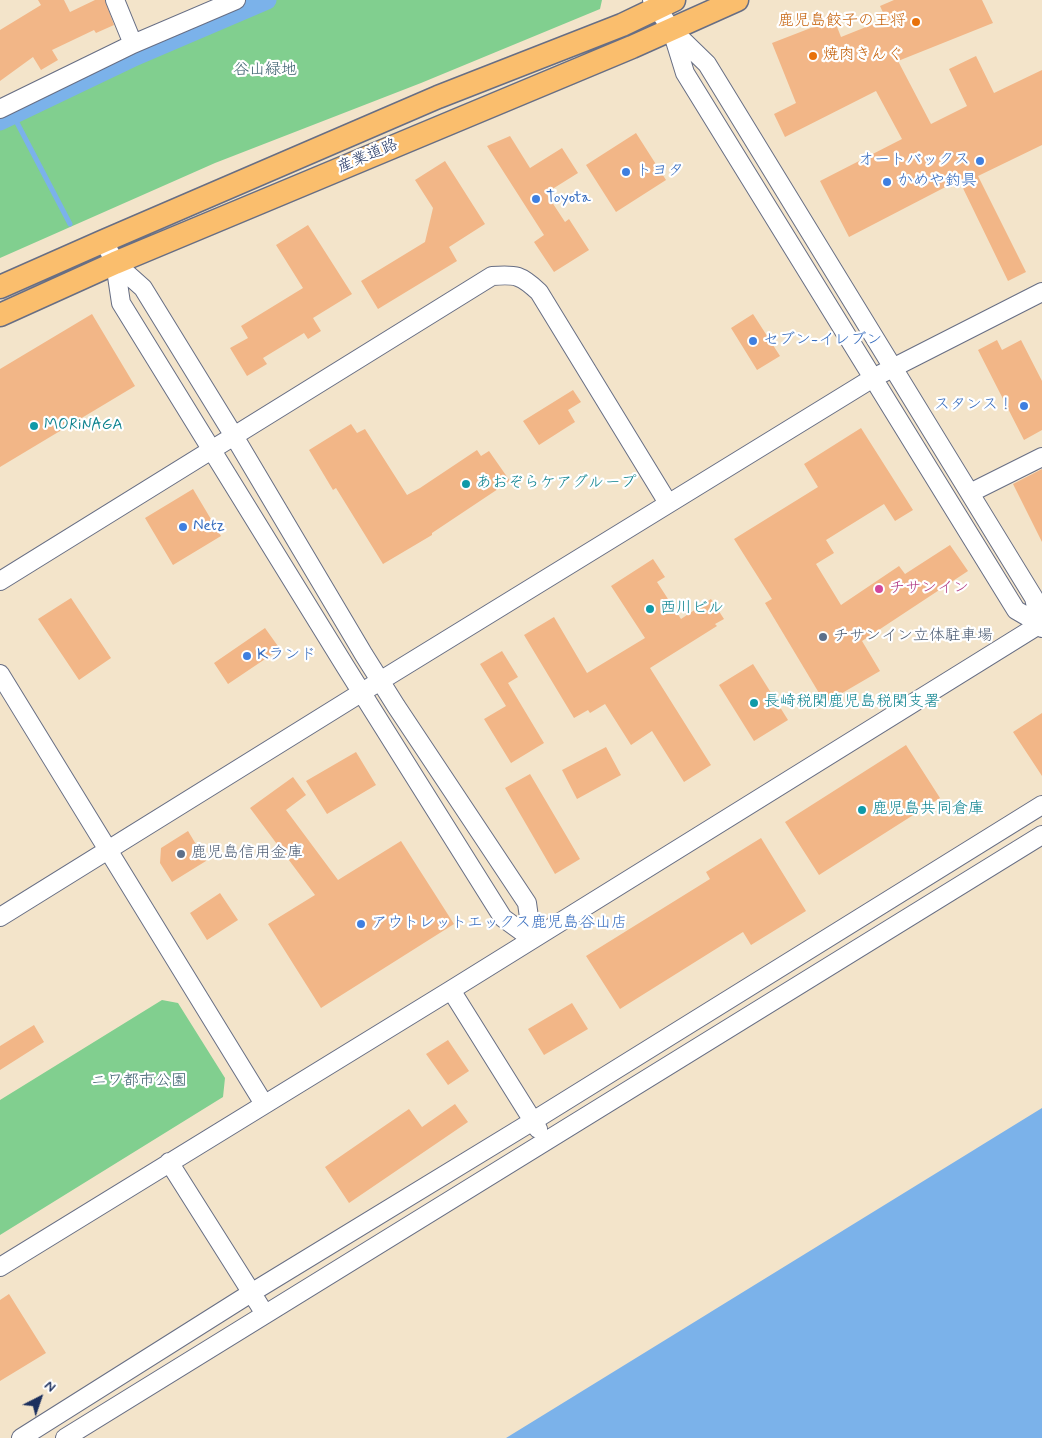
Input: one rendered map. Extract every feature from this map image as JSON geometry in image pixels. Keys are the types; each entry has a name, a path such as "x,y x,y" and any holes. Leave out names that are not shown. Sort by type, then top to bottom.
{"main road":[{"name":"産業道路","path":"0,314 115,263 632,47 737,0"},
{"name":"産業道路","path":"0,287 104,240 438,97 622,26 661,3"}],"street":[{"path":"115,0 133,44"},
{"path":"0,109 133,44 236,0"},
{"path":"661,3 685,73 1016,610 1041,625"},
{"path":"671,29 707,64 1034,598 1041,625"},
{"path":"104,240 115,263 121,303 211,450 503,918 532,939"},
{"path":"115,263 143,288 380,681 527,903 532,939"},
{"path":"0,581 492,276 509,274 528,282 538,292 668,503"},
{"path":"0,917 873,378 1042,292"},
{"path":"970,493 1042,457"},
{"path":"0,1267 1041,625"},
{"path":"0,674 264,1104"},
{"path":"21,1438 44,1432 251,1293 1042,805"},
{"path":"65,1438 1042,835"},
{"path":"451,990 545,1141"},
{"path":"169,1162 265,1314"}],"green space":[{"name":"谷山緑地","path":"259,0 602,0 600,9 421,83 215,163 0,258 0,118 134,52"},
{"name":"ニワ都市公園","path":"162,1000 178,1003 225,1078 223,1097 0,1235 0,1100"}],"water":[{"path":"1042,1108 1042,1438 506,1438"}],"building":[{"path":"38,0 64,0 70,12 95,0 105,0 114,25 96,33 94,30 52,50 58,60 41,70 33,57 0,81 0,30 41,5"},
{"path":"894,0 982,0 993,23 898,61 931,124 967,106 949,69 976,56 994,93 1042,70 1042,145 978,176 1026,272 1008,281 959,180 849,237 820,181 902,139 876,91 785,137 774,114 796,103 772,43 834,19 841,37 886,19 880,6"},
{"name":"トヨタ","path":"636,133 666,180 616,212 586,165"},
{"name":"Toyota","path":"510,136 530,168 562,148 578,173 546,193 565,222 569,219 589,250 554,272 534,242 544,235 487,146"},
{"path":"445,161 485,224 449,247 457,261 378,309 361,281 425,242 433,208 415,180"},
{"path":"308,225 352,294 313,318 321,331 308,339 304,333 263,358 267,364 247,376 230,348 248,338 241,326 303,288 276,245"},
{"name":"MORiNAGA","path":"92,314 135,386 0,467 0,369"},
{"path":"753,314 780,356 757,370 731,328"},
{"name":"スタンス！","path":"997,340 1002,350 1021,340 1042,381 1042,430 1024,440 978,350"},
{"path":"573,390 581,402 568,410 575,422 539,445 523,421"},
{"path":"351,424 357,433 365,429 407,495 477,450 481,456 489,451 510,481 432,533 432,535 383,564 336,488 333,490 309,450"},
{"path":"861,428 913,510 895,521 884,504 826,540 834,553 816,564 841,605 899,566 905,574 950,545 968,571 862,641 880,671 825,703 765,603 772,599 734,539 818,487 804,464"},
{"path":"1042,469 1042,542 1013,484"},
{"name":"Netz","path":"193,489 221,536 173,565 145,518"},
{"path":"653,559 665,577 657,582 681,619 711,599 724,619 715,624 717,626 650,668 711,765 684,782 652,731 631,745 605,704 590,713 588,710 574,718 524,635 554,617 587,673 645,638 611,586"},
{"path":"71,598 111,658 79,680 38,619"},
{"name":"Kランド","path":"265,628 280,649 228,684 214,663"},
{"path":"502,651 518,677 508,683 544,743 511,763 484,719 506,706 480,664"},
{"name":"長崎税関鹿児島税関支署","path":"753,664 788,720 754,741 719,685"},
{"path":"1042,713 1042,776 1013,732"},
{"name":"鹿児島共同倉庫","path":"906,745 940,798 819,875 785,822"},
{"path":"606,747 621,775 577,799 562,770"},
{"path":"356,752 376,785 327,814 306,781"},
{"path":"530,774 580,859 555,874 505,788"},
{"name":"アウトレットエックス鹿児島谷山店","path":"293,777 306,795 286,810 338,880 401,841 454,924 321,1008 268,924 315,895 250,808"},
{"name":"鹿児島信用金庫","path":"188,831 206,861 172,882 160,863 161,848"},
{"path":"761,838 806,911 751,945 743,932 620,1009 586,956 710,879 706,872"},
{"path":"220,893 238,920 207,940 190,913"},
{"path":"572,1003 588,1029 544,1055 528,1029"},
{"path":"34,1025 44,1042 0,1070 0,1046"},
{"path":"448,1040 469,1071 448,1085 426,1054"},
{"path":"455,1104 468,1122 349,1203 325,1167 409,1109 422,1127"},
{"path":"9,1294 46,1353 0,1381 0,1300"}],"waterway":[{"path":"0,121 136,56 267,0"},
{"path":"13,115 70,224"}],"place":[{"name":"鹿児島餃子の王将","path":"916,22"},
{"name":"焼肉きんぐ","path":"813,56"},
{"name":"オートバックス","path":"980,161"},
{"name":"トヨタ","path":"626,172"},
{"name":"かめや釣具","path":"887,182"},
{"name":"Toyota","path":"536,199"},
{"name":"セブン-イレブン","path":"753,341"},
{"name":"スタンス！","path":"1024,406"},
{"name":"MORiNAGA","path":"34,426"},
{"name":"あおぞらケアグループ","path":"466,484"},
{"name":"Netz","path":"183,527"},
{"name":"チサンイン","path":"879,589"},
{"name":"西川ビル","path":"650,609"},
{"name":"チサンイン立体駐車場","path":"823,637"},
{"name":"Kランド","path":"247,656"},
{"name":"長崎税関鹿児島税関支署","path":"754,703"},
{"name":"鹿児島共同倉庫","path":"862,810"},
{"name":"鹿児島信用金庫","path":"181,854"},
{"name":"アウトレットエックス鹿児島谷山店","path":"361,924"}]}
